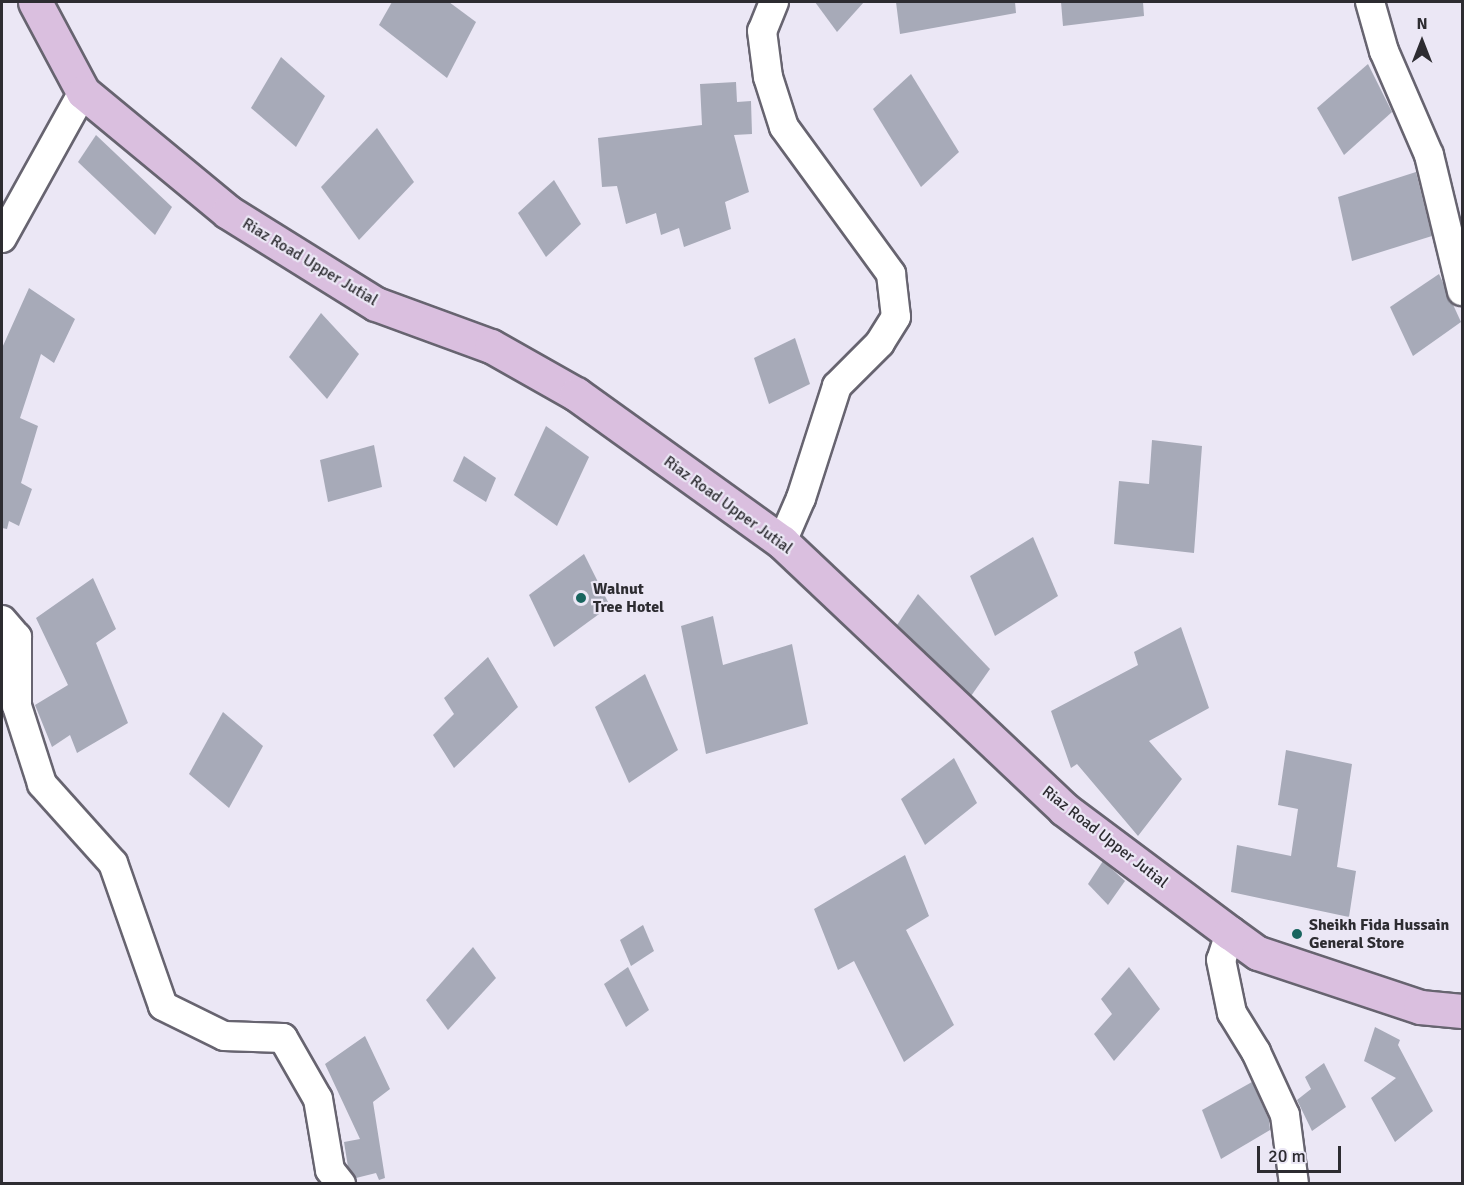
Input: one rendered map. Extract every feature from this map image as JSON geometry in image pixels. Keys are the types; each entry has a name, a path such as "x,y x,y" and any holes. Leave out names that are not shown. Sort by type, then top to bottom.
{"main road":[{"name":"Riaz Road Upper Jutial","path":"35,2 83,92 228,212 376,304 491,346 576,394 782,542 1064,809 1258,953 1419,1006 1462,1011"}],"street":[{"path":"774,2 762,31 768,77 784,127 891,274 896,317 880,343 837,386 801,498 782,542"},
{"path":"1370,2 1384,51 1429,155 1462,291"},
{"path":"2,238 83,92"},
{"path":"2,620 17,637 17,706 42,784 113,863 163,1006 224,1036 283,1038 318,1099 330,1170 342,1184"},
{"path":"1230,933 1221,960 1232,1013 1256,1052 1285,1115 1294,1184"}],"building":[{"path":"392,2 449,2 476,22 447,78 379,25"},
{"path":"815,2 864,2 837,32"},
{"path":"896,2 1015,2 1016,13 900,34"},
{"path":"1061,2 1143,2 1144,16 1063,26"},
{"path":"281,57 325,96 296,147 251,108"},
{"path":"1368,64 1392,112 1344,155 1317,108"},
{"path":"911,74 959,152 921,187 873,109"},
{"path":"736,82 737,102 751,101 752,134 734,135 749,192 725,202 731,229 684,247 679,228 661,235 656,213 626,224 617,186 602,187 598,138 702,125 700,84"},
{"path":"377,128 414,182 359,240 321,187"},
{"path":"96,135 172,207 155,235 78,162"},
{"path":"1416,172 1432,236 1352,261 1338,197"},
{"path":"554,180 581,224 546,257 518,213"},
{"path":"1439,274 1461,322 1413,356 1390,307"},
{"path":"29,288 75,319 54,363 41,354 20,418 38,426 21,483 32,489 19,526 9,521 7,529 2,528 2,348"},
{"path":"321,313 359,354 327,399 289,357"},
{"path":"795,338 810,384 769,404 754,358"},
{"path":"546,426 589,457 557,526 514,495"},
{"path":"1152,440 1202,446 1194,553 1114,544 1119,481 1149,484"},
{"path":"374,445 382,487 328,502 320,460"},
{"path":"464,456 496,478 486,502 453,481"},
{"path":"1033,537 1058,596 995,636 970,576"},
{"path":"584,554 610,606 554,647 529,595"},
{"path":"93,578 116,629 96,643 128,723 77,753 70,735 52,747 35,705 68,685 36,618"},
{"path":"918,594 990,669 971,696 897,625"},
{"path":"713,616 723,665 792,644 808,724 706,754 681,626"},
{"path":"1181,627 1209,708 1149,741 1182,779 1138,836 1077,764 1071,768 1051,711 1138,665 1134,652"},
{"path":"488,657 518,707 454,768 433,735 454,714 444,698"},
{"path":"645,674 678,750 629,783 595,707"},
{"path":"223,712 263,746 229,808 189,774"},
{"path":"1286,750 1352,764 1337,867 1356,871 1349,917 1231,892 1237,845 1291,856 1298,809 1278,805"},
{"path":"954,758 977,803 925,845 901,799"},
{"path":"905,855 929,916 906,930 954,1025 904,1062 854,961 838,970 814,909"},
{"path":"1103,861 1125,881 1108,905 1088,884"},
{"path":"643,925 654,951 631,966 620,940"},
{"path":"473,947 496,978 448,1030 426,1000"},
{"path":"628,967 649,1010 626,1027 604,984"},
{"path":"1129,967 1160,1009 1114,1061 1094,1034 1112,1014 1101,999"},
{"path":"1375,1027 1400,1040 1398,1045 1433,1111 1395,1142 1371,1098 1396,1078 1364,1061"},
{"path":"365,1036 390,1089 373,1102 385,1178 379,1180 376,1173 356,1178 348,1167 344,1142 360,1139 325,1064"},
{"path":"1324,1063 1346,1107 1312,1131 1297,1100 1311,1089 1305,1077"},
{"path":"1252,1082 1269,1120 1270,1130 1221,1159 1202,1110"}],"place":[{"name":"Walnut Tree Hotel","path":"581,598"},
{"name":"Sheikh Fida Hussain General Store","path":"1297,934"}]}
